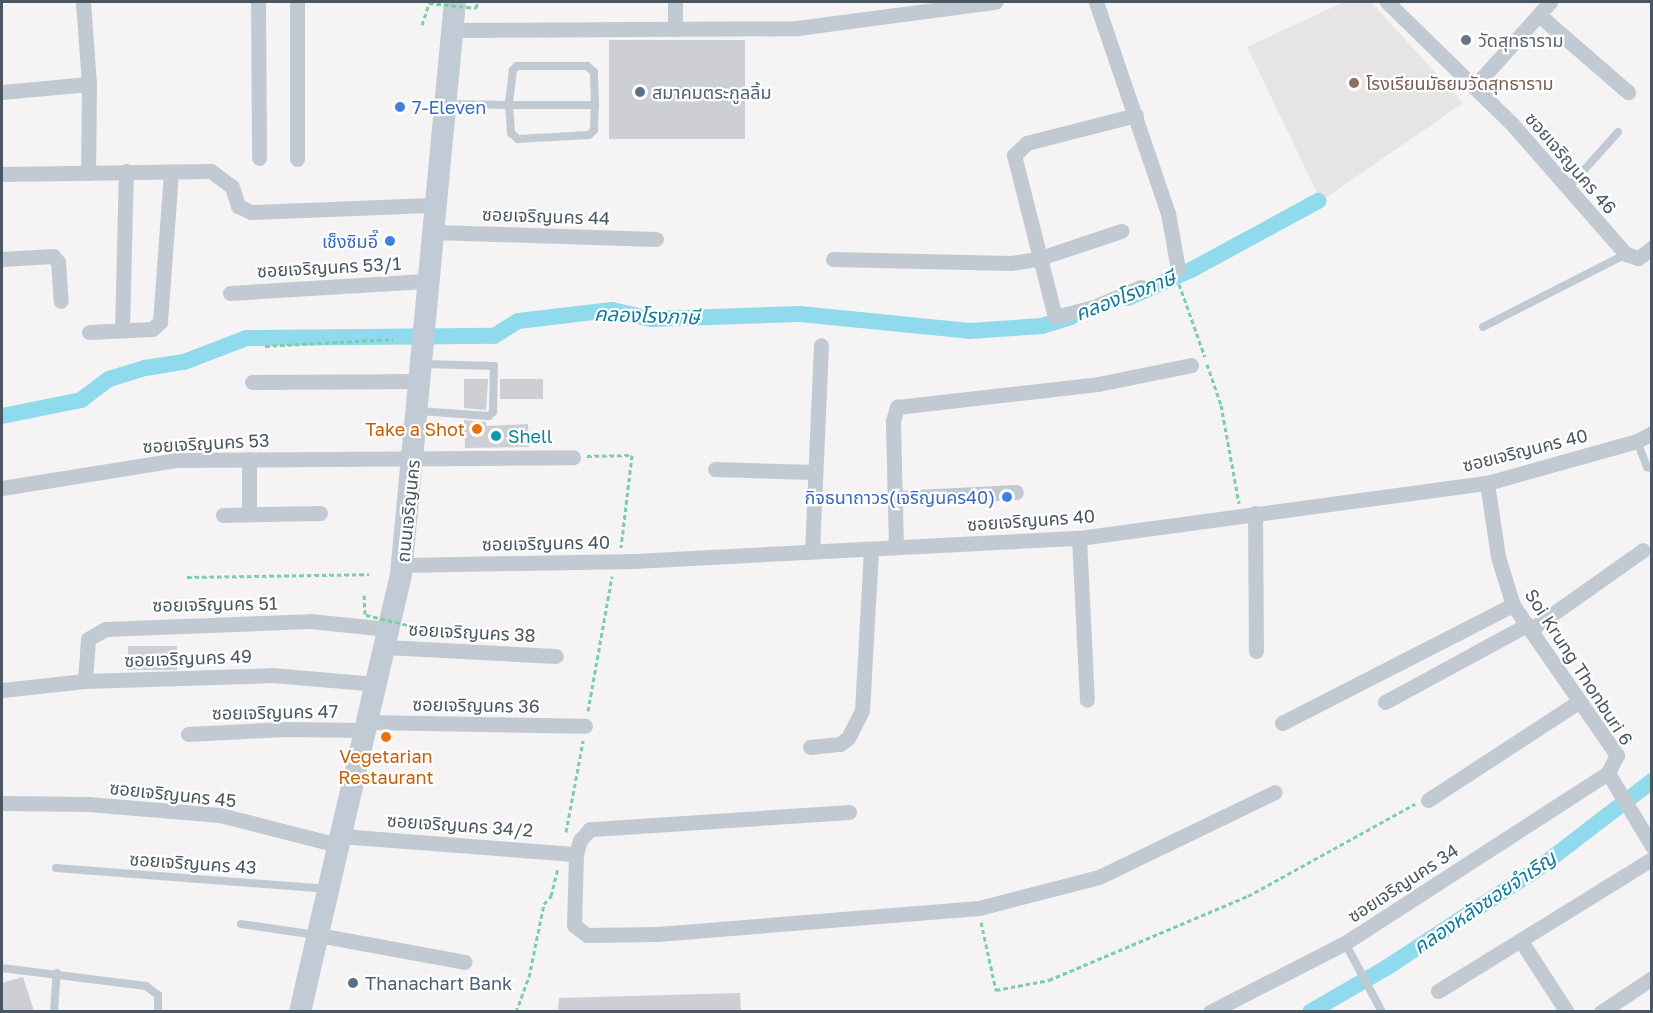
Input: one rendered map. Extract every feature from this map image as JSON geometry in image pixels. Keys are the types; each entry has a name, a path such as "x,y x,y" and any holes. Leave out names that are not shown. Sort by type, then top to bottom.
{"main road":[{"name":"ถนนเจริญนคร","path":"300,1011 402,565 453,30 466,5"}],"street":[{"path":"83,2 89,84 88,173"},
{"path":"258,2 259,158"},
{"path":"297,2 297,159"},
{"path":"675,2 675,29"},
{"path":"453,30 807,27 894,9 995,2"},
{"path":"1096,2 1168,213 1178,276"},
{"path":"1474,87 1550,2"},
{"name":"ซอยเจริญนคร 46","path":"1396,5 1568,188 1626,254"},
{"path":"1539,15 1628,92"},
{"path":"2,92 89,84"},
{"path":"1136,115 1018,148 1014,155 1051,314 1058,319 1141,287"},
{"path":"122,330 126,171"},
{"path":"89,332 152,329 160,322 171,171"},
{"path":"2,174 211,171 232,187 238,206 251,212 437,205"},
{"path":"833,259 946,263 1037,259 1121,231"},
{"name":"ซอยเจริญนคร 44","path":"434,232 656,239"},
{"path":"1626,254 1638,258 1652,248"},
{"path":"2,259 53,256 58,262 61,301"},
{"name":"ซอยเจริญนคร 53/1","path":"230,293 429,281"},
{"path":"812,551 813,472 821,345"},
{"path":"896,548 893,413 897,407 1098,384 1191,365"},
{"path":"252,382 421,373"},
{"name":"ซอยเจริญนคร 40","path":"402,565 627,561 1079,538 1487,483 1637,441 1652,434"},
{"name":"ซอยเจริญนคร 53","path":"2,488 176,460 414,456 573,457"},
{"path":"249,459 249,514"},
{"path":"715,469 813,472"},
{"name":"Soi Krung Thonburi 6","path":"1487,483 1498,557 1513,605 1617,755 1608,773 1630,813 1652,846"},
{"path":"895,498 1016,492"},
{"path":"223,515 320,513"},
{"path":"1248,515 1256,651"},
{"path":"1079,538 1088,700"},
{"path":"810,747 840,744 848,738 862,711 871,549"},
{"path":"1384,702 1529,628 1643,550"},
{"path":"1282,723 1513,605"},
{"name":"ซอยเจริญนคร 51","path":"85,681 88,639 105,629 310,621 387,638"},
{"name":"ซอยเจริญนคร 38","path":"387,638 556,656"},
{"name":"ซอยเจริญนคร 49","path":"2,690 85,681 273,675 376,684"},
{"path":"1428,800 1580,701"},
{"name":"ซอยเจริญนคร 36","path":"365,726 585,726"},
{"name":"ซอยเจริญนคร 47","path":"188,734 365,726"},
{"name":"ซอยเจริญนคร 34","path":"1210,1011 1345,943 1608,773"},
{"path":"849,812 598,827 584,833 570,853 574,925 587,935 804,925 979,908 1099,877 1275,792"},
{"name":"ซอยเจริญนคร 45","path":"2,803 88,804 220,815 339,841"},
{"name":"ซอยเจริญนคร 34/2","path":"339,841 570,853"},
{"path":"1438,991 1652,859"},
{"path":"318,935 465,962"},
{"path":"1521,941 1567,1011"},
{"path":"1601,1011 1652,978"}],"lane":[{"path":"517,66 592,68 595,105 594,130 589,135 518,139 511,134 510,76 517,66"},
{"path":"446,104 595,105"},
{"path":"1568,188 1618,132"},
{"path":"1483,327 1626,254"},
{"path":"418,411 489,416 493,412 494,366 421,373"},
{"path":"1637,441 1647,467 1652,468"},
{"name":"ซอยเจริญนคร 43","path":"56,868 327,889"},
{"path":"240,924 318,935"},
{"path":"1345,943 1382,1011"},
{"path":"2,968 57,973 146,986 158,995 158,1011"},
{"path":"54,1011 57,973"}],"path":[{"path":"422,25 429,3 466,5 478,2"},
{"path":"1178,276 1221,405 1248,515"},
{"path":"265,346 393,339"},
{"path":"187,577 369,574"},
{"path":"364,595 366,615 416,627"},
{"path":"516,1011 529,977 544,904 551,896 570,853 585,726"},
{"path":"979,908 996,990 1049,980 1248,896 1419,801 1428,800"}],"shaded area":[{"name":"โรงเรียนมัธยมวัดสุทธาราม","path":"1344,2 1371,2 1463,103 1321,201 1247,47"}],"building":[{"path":"609,40 745,40 745,139 609,139"},
{"path":"464,379 488,379 486,410 464,408"},
{"path":"500,379 543,379 543,399 500,399"},
{"name":"Shell","path":"464,420 486,422 486,426 528,424 529,447 465,448"},
{"path":"128,646 177,646 177,670 128,670"},
{"path":"23,977 34,1011 2,1011 2,983"},
{"path":"740,993 741,1011 558,1011 559,998"}],"waterway":[{"name":"คลองโรงภาษี","path":"1128,298 1191,270 1318,201"},
{"name":"คลองโรงภาษี","path":"2,416 81,400 109,379 145,368 184,362 247,338 494,336 518,321 612,310 651,319 800,314 969,331 1042,326 1072,317"},
{"name":"คลองหลังซอยจำเริญ","path":"1310,1012 1386,968 1536,870 1652,781"}],"place":[{"name":"วัดสุทธาราม","path":"1466,40"},
{"name":"โรงเรียนมัธยมวัดสุทธาราม","path":"1354,83"},
{"name":"สมาคมตระกูลลิ้ม","path":"640,92"},
{"name":"7-Eleven","path":"400,107"},
{"name":"เช็งซิมอี๊","path":"390,241"},
{"name":"Take a Shot","path":"477,429"},
{"name":"Shell","path":"496,436"},
{"name":"กิจธนาถาวร(เจริญนคร40)","path":"1007,497"},
{"name":"Vegetarian Restaurant","path":"386,737"},
{"name":"Thanachart Bank","path":"353,983"}]}
